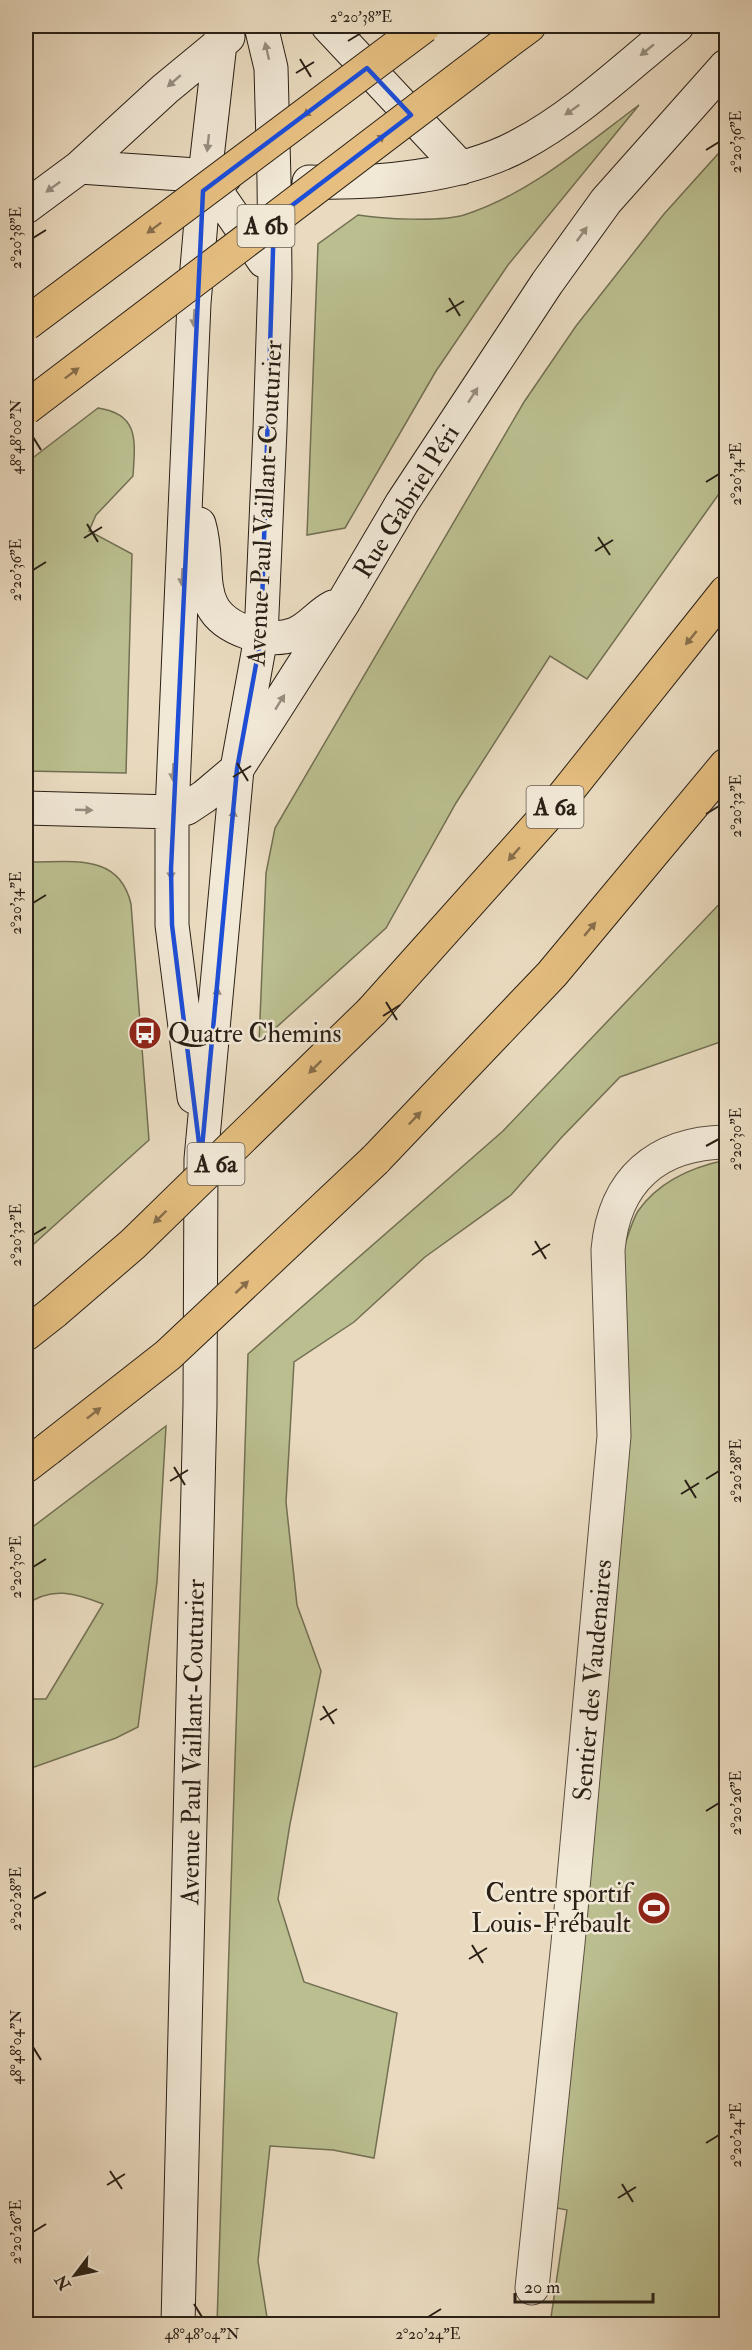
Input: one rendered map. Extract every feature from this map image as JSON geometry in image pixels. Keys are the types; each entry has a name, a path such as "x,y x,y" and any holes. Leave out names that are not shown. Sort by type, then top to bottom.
{"highway":[{"name":"A 6b","path":"26,324 424,26"},
{"name":"A 6b","path":"26,408 518,34"},
{"name":"A 6a","path":"26,1334 157,1221 372,1011 558,803 726,592"},
{"path":"37,1458 168,1355 375,1160 552,974 726,765"}],"main road":[{"name":"Avenue Paul Vaillant-Couturier","path":"178,2325 199,1429 201,1158 237,770 261,637 275,277 271,68 261,26"},
{"path":"328,26 461,168"},
{"path":"80,167 312,182 384,179 461,168 520,145 576,108 677,26"},
{"name":"Avenue Paul Vaillant-Couturier","path":"201,1158 172,925 171,812 194,303 205,176 228,31"},
{"path":"26,207 80,167 228,31"},
{"name":"Rue Gabriel Péri","path":"26,808 171,812 187,808 237,770 343,603 402,503 547,283 606,201 726,66"},
{"path":"205,176 275,277"},
{"path":"186,477 201,531 208,597 213,611 239,629 261,637 275,638 294,635 330,609 343,603"},
{"name":"Sentier des Vaudenaires","path":"532,2288 568,1943 614,1436 608,1250 610,1227 628,1186 640,1171 679,1148 726,1142"}],"highlighted area":[{"path":"367,68 411,115 274,219 261,637 237,769 201,1159 172,925 171,869 203,191"}],"green space":[{"path":"639,105 508,265 436,371 345,528 307,535 318,244 358,215 396,219 441,219 464,215 488,206 556,168"},
{"path":"726,145 726,484 587,679 550,656 456,803 386,928 259,1043 266,873 275,828 524,402 576,326 664,214"},
{"path":"98,408 121,416 128,423 134,441 133,476 96,515 89,531 132,554 126,773 26,771 26,463"},
{"path":"26,862 90,864 116,875 125,887 131,904 149,1140 26,1251"},
{"path":"726,897 726,1040 620,1077 561,1138 511,1195 425,1257 354,1322 294,1362 286,1502 297,1605 321,1671 290,1824 278,1899 304,1982 397,2013 374,2158 333,2150 270,2146 258,2261 268,2324 217,2324 248,1354 503,1131"},
{"name":"Centre sportif Louis-Frébault","path":"726,1160 726,2324 550,2324 567,2210 552,2207 624,1247 638,1211 656,1191 689,1171"},
{"path":"166,1426 157,1582 138,1727 116,1738 26,1770 26,1699 46,1699 103,1604 73,1594 54,1593 35,1599 26,1605 26,1532"}],"place":[{"name":"Quatre Chemins","path":"145,1033"},
{"name":"Centre sportif Louis-Frébault","path":"654,1908"}]}
